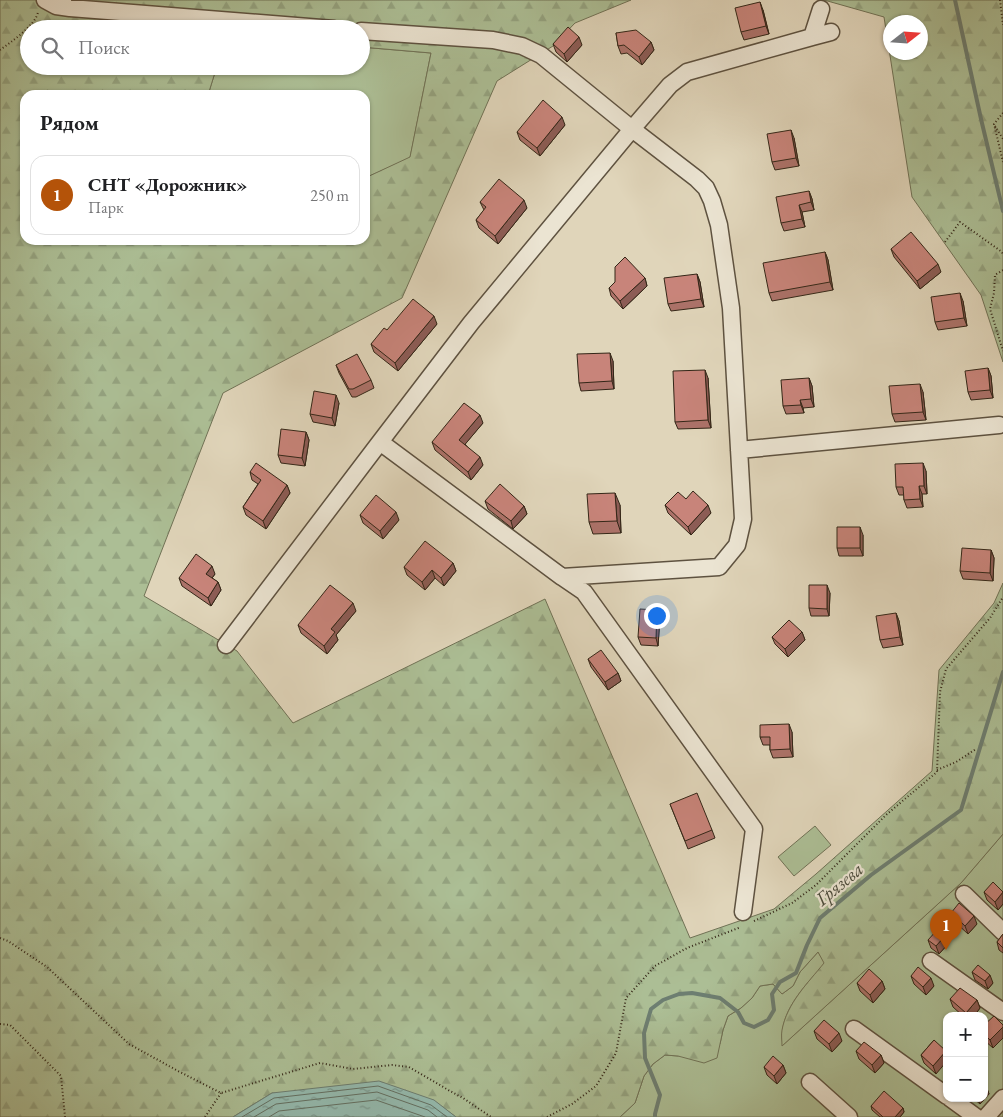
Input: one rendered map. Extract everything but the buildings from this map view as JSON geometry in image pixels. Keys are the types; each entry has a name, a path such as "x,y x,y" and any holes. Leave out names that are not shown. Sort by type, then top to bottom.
{"street":[{"path":"42,6 221,20"},
{"path":"812,37 821,9"},
{"path":"370,32 493,40 522,46 541,54 632,129 697,178 706,188 712,201 719,225 731,308 743,519 737,545 719,567 562,577"},
{"path":"226,645 471,323 670,85 687,72 831,32"},
{"path":"739,450 999,425"},
{"path":"380,442 584,592 754,828 743,912"},
{"path":"964,894 1003,932"},
{"path":"931,961 1003,1012"},
{"path":"854,1029 943,1093"},
{"path":"810,1082 849,1117"},
{"path":"986,1117 1003,1098"},
{"path":"955,1102 976,1117"}],"path":[{"path":"1000,0 1003,25"},
{"path":"35,20 42,6"},
{"path":"0,50 20,34"},
{"path":"994,124 1003,114"},
{"path":"994,124 1003,139"},
{"path":"994,124 1003,162"},
{"path":"945,242 960,222 1002,252 1003,255"},
{"path":"1003,270 994,274 994,293 990,309 1003,351"},
{"path":"547,1117 572,1104 596,1086 616,1053 626,998 655,966 687,948 756,920 792,902 816,884 887,814 936,772 940,692 946,670 990,618 1003,598"},
{"path":"936,770 956,762 976,749"},
{"path":"0,938 8,941 47,968 129,1044 221,1093"},
{"path":"0,1024 10,1025 61,1076 65,1117"},
{"path":"204,1117 221,1093 320,1063 353,1069 392,1065 409,1066 491,1117"}],"green space":[{"path":"0,0 631,0 575,23 553,46 497,81 402,298 223,393 144,596 237,651 293,723 545,599 690,938 774,909 932,771 939,670 994,603 1003,583 1003,834 961,883 782,1046 782,1030 788,1011 824,963 818,952 800,972 793,986 782,994 773,984 760,986 752,998 728,1016 717,1058 704,1063 678,1056 665,1055 653,1064 644,1076 635,1103 620,1117 456,1117 433,1100 272,1093 233,1117 0,1117"},
{"path":"824,0 1003,0 1003,362 981,295 912,197 891,60 928,60 928,15 883,15 883,17"},
{"path":"370,48 431,53 410,158 370,176 370,90 210,90 214,75 370,75"},
{"path":"815,826 831,845 794,876 778,857"},
{"path":"1003,834 1003,1117 620,1117 635,1103 644,1076 653,1064 665,1055 678,1056 720,1044 728,1016 752,998 760,986 773,984 782,994 793,986 800,972 818,952 825,963 801,991 788,1011 782,1033 783,1045 961,883"}],"water":[{"path":"379,1081 434,1100 456,1117 233,1117 272,1093"}],"waterway":[{"name":"Грязева","path":"955,0 1003,211"},
{"name":"Грязева","path":"655,1117 660,1095 645,1058 644,1033 651,1009 663,1000 679,994 692,993 720,998 738,1012 744,1023 754,1027 768,1020 774,1010 772,994 780,982 796,973 820,918 871,875 961,810 1003,672"}],"place":[{"name":"СНТ «Дорожник»","path":"946,950"}]}
